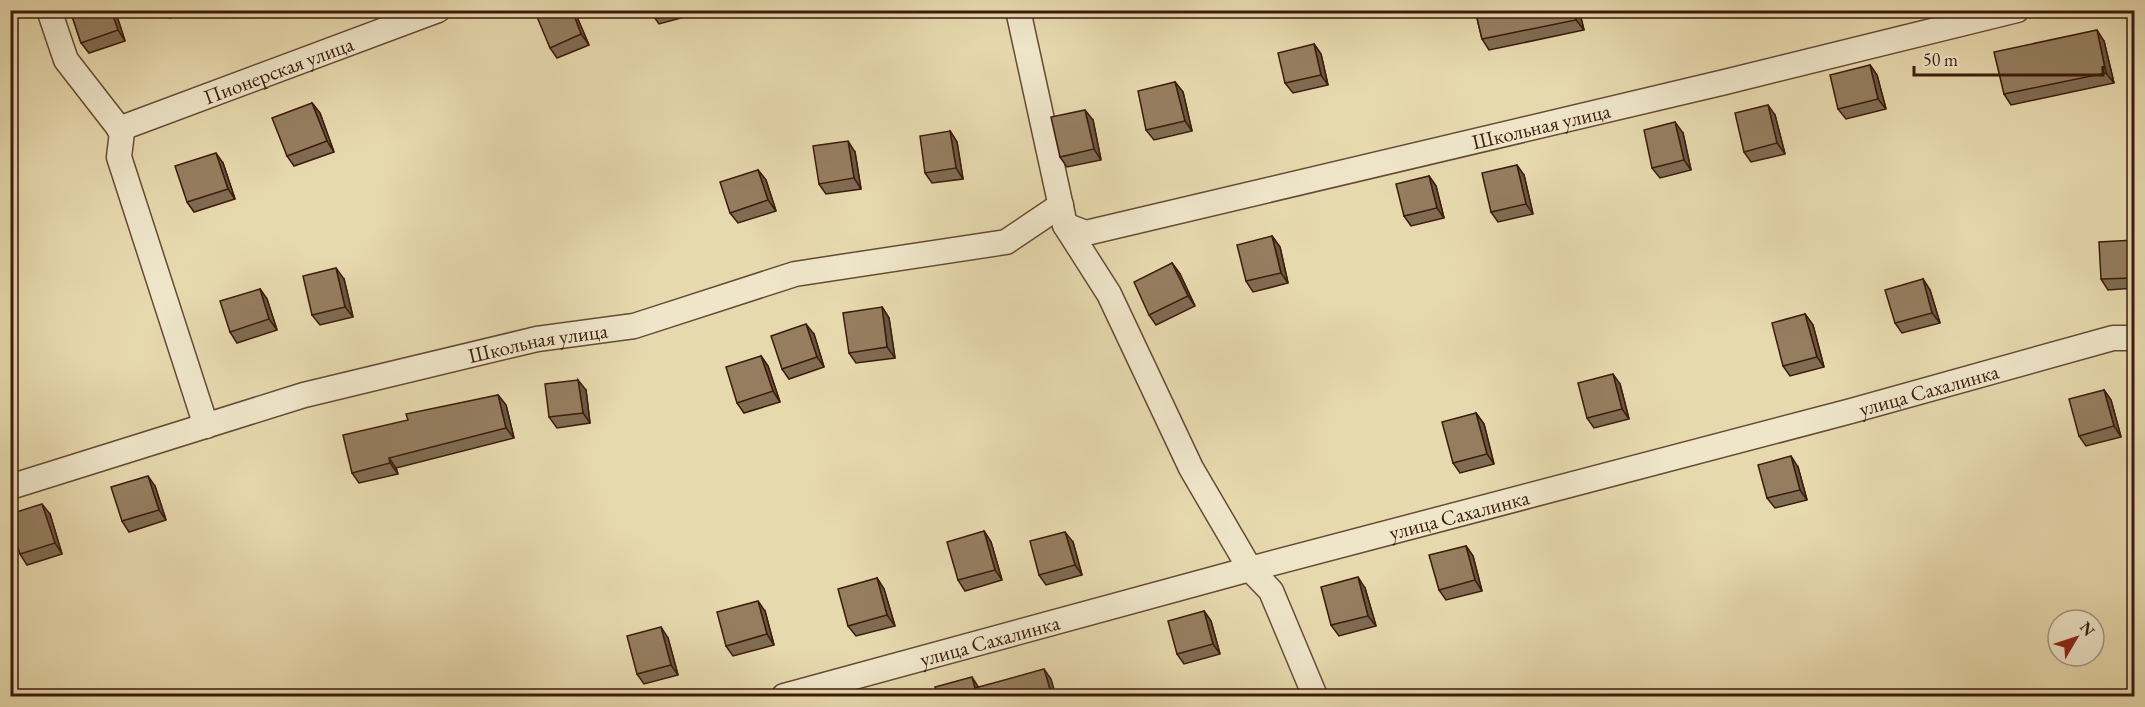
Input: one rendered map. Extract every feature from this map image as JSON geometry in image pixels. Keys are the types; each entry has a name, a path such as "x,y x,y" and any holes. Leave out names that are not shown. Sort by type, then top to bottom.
{"street":[{"path":"50,10 66,60 122,132 119,157 206,426"},
{"name":"Пионерская улица","path":"119,129 438,10"},
{"path":"1018,10 1063,215 1109,294 1191,468 1250,569 1271,591 1315,696"},
{"name":"Школьная улица","path":"10,487 304,395 537,339 634,326 795,274 1006,242 1063,215 1086,233 1725,82 2017,10"},
{"name":"улица Сахалинка","path":"784,696 1250,569 1839,414 2113,338 2134,338"}],"building":[{"path":"70,10 111,10 118,30 81,43"},
{"path":"537,10 572,10 581,34 550,48 535,12"},
{"path":"651,10 664,10 652,14"},
{"path":"1475,10 1574,10 1576,20 1482,39"},
{"path":"2097,30 2106,73 2004,94 1994,52"},
{"path":"1314,44 1321,75 1285,83 1278,53"},
{"path":"1870,65 1878,99 1838,109 1830,75"},
{"path":"1175,82 1185,121 1146,130 1138,91"},
{"path":"312,103 327,141 287,156 272,118"},
{"path":"1768,105 1777,143 1744,152 1735,113"},
{"path":"1085,110 1094,149 1060,157 1051,117"},
{"path":"1675,122 1684,160 1652,168 1644,130"},
{"path":"950,131 956,168 925,173 920,136"},
{"path":"848,141 854,178 819,184 813,146"},
{"path":"216,153 228,189 187,202 175,166"},
{"path":"1517,165 1526,204 1491,212 1482,173"},
{"path":"758,170 768,200 730,213 720,182"},
{"path":"1429,176 1437,208 1404,216 1396,184"},
{"path":"1272,236 1281,273 1246,281 1237,245"},
{"path":"2134,240 2134,278 2101,279 2099,242"},
{"path":"1172,263 1188,296 1149,315 1134,282"},
{"path":"336,268 345,307 312,315 303,276"},
{"path":"1923,279 1932,313 1895,323 1885,290"},
{"path":"260,289 269,319 230,332 220,301"},
{"path":"882,307 887,347 849,353 843,313"},
{"path":"1805,314 1817,357 1783,366 1772,323"},
{"path":"806,324 817,357 782,369 771,336"},
{"path":"761,356 773,391 737,403 726,367"},
{"path":"1613,374 1622,409 1587,418 1578,383"},
{"path":"578,380 583,413 549,417 545,384"},
{"path":"2104,390 2114,426 2079,436 2069,399"},
{"path":"498,395 506,428 389,458 390,463 352,473 343,435 408,420 406,414"},
{"path":"1476,413 1487,454 1453,463 1442,422"},
{"path":"1791,456 1800,490 1767,498 1758,465"},
{"path":"148,476 159,510 122,521 111,487"},
{"path":"42,504 55,543 20,554 10,525 10,514"},
{"path":"984,531 995,570 958,580 947,542"},
{"path":"1065,532 1075,565 1039,575 1030,541"},
{"path":"1466,546 1475,580 1439,590 1429,555"},
{"path":"1358,577 1368,616 1331,625 1321,587"},
{"path":"877,578 887,615 848,626 838,589"},
{"path":"758,601 767,634 726,646 717,612"},
{"path":"1204,611 1213,644 1177,654 1168,621"},
{"path":"661,627 671,665 637,674 627,636"},
{"path":"1044,669 1052,696 937,696 935,687 972,677 975,688"},
{"path":"479,691 481,696 457,696"}]}
